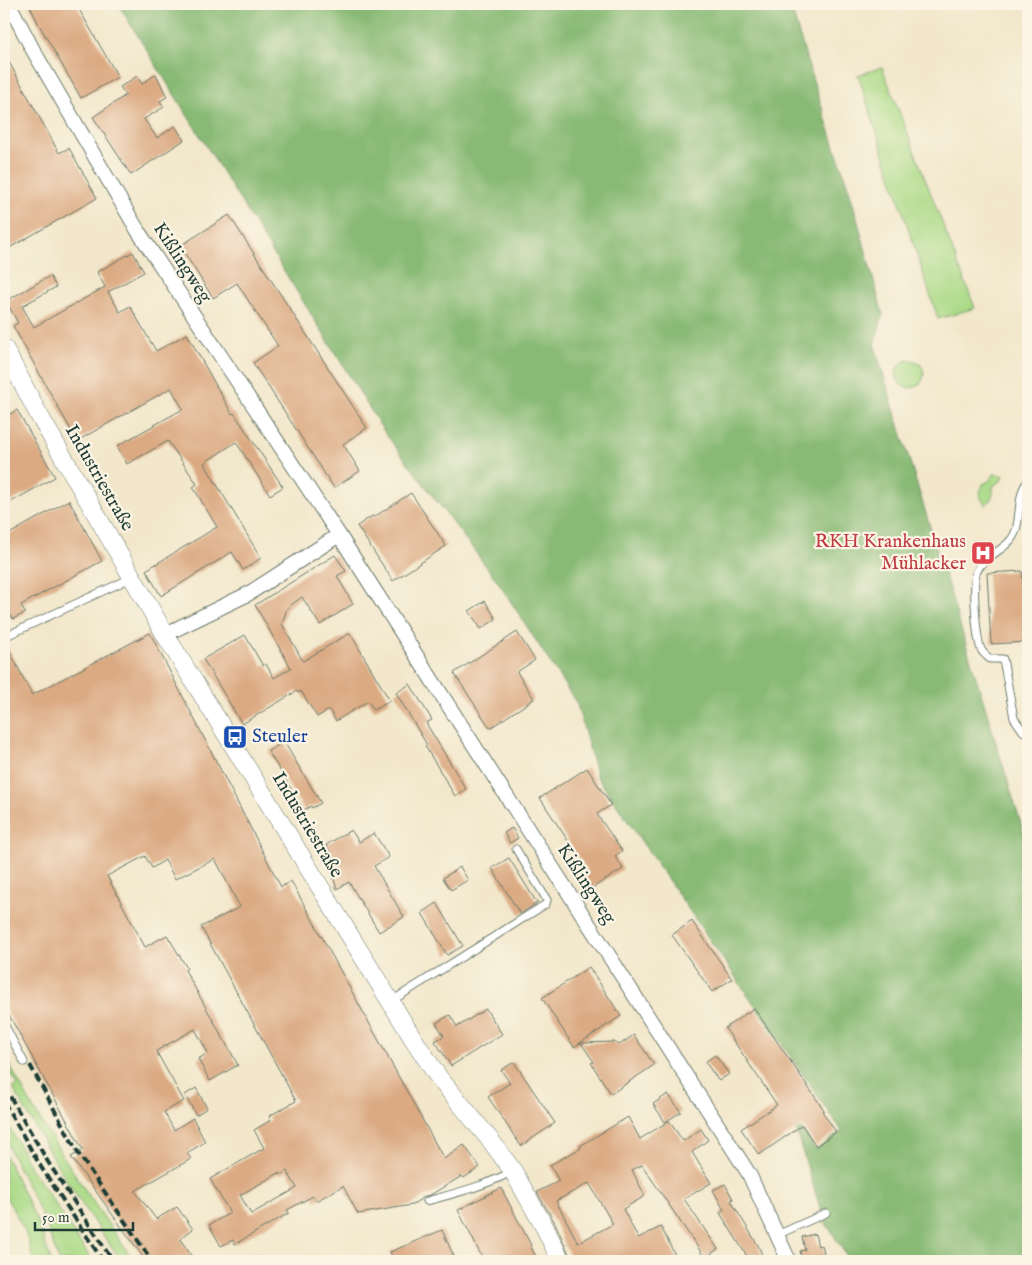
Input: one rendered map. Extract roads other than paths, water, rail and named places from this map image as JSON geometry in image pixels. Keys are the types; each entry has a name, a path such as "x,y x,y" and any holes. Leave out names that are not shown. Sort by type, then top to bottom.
{"street":[{"name":"Kißlingweg","path":"9,4 33,50 138,231 339,535 749,1174 789,1261"},
{"name":"Industriestraße","path":"4,348 39,415 166,636 390,1002 439,1078 513,1171 562,1261"},
{"path":"166,636 172,631 248,594 339,535"}],"lane":[{"path":"1028,482 1025,484 1016,530 1011,542 983,562 976,572 975,584 978,641 982,651 990,659 1003,659 1014,718 1023,731 1028,734"},
{"path":"4,637 132,578"},
{"path":"390,1002 546,904 547,900 516,849"},
{"path":"4,1024 24,1062"},
{"path":"427,1201 468,1190 513,1171"},
{"path":"777,1235 826,1214"}],"railway":[{"path":"30,1065 78,1153 152,1261"},
{"path":"4,1086 48,1162 113,1261"},
{"path":"4,1102 41,1167 103,1261"}],"place":[{"name":"RKH Krankenhaus Mühlacker","path":"983,553"},
{"name":"Steuler","path":"235,737"}]}
